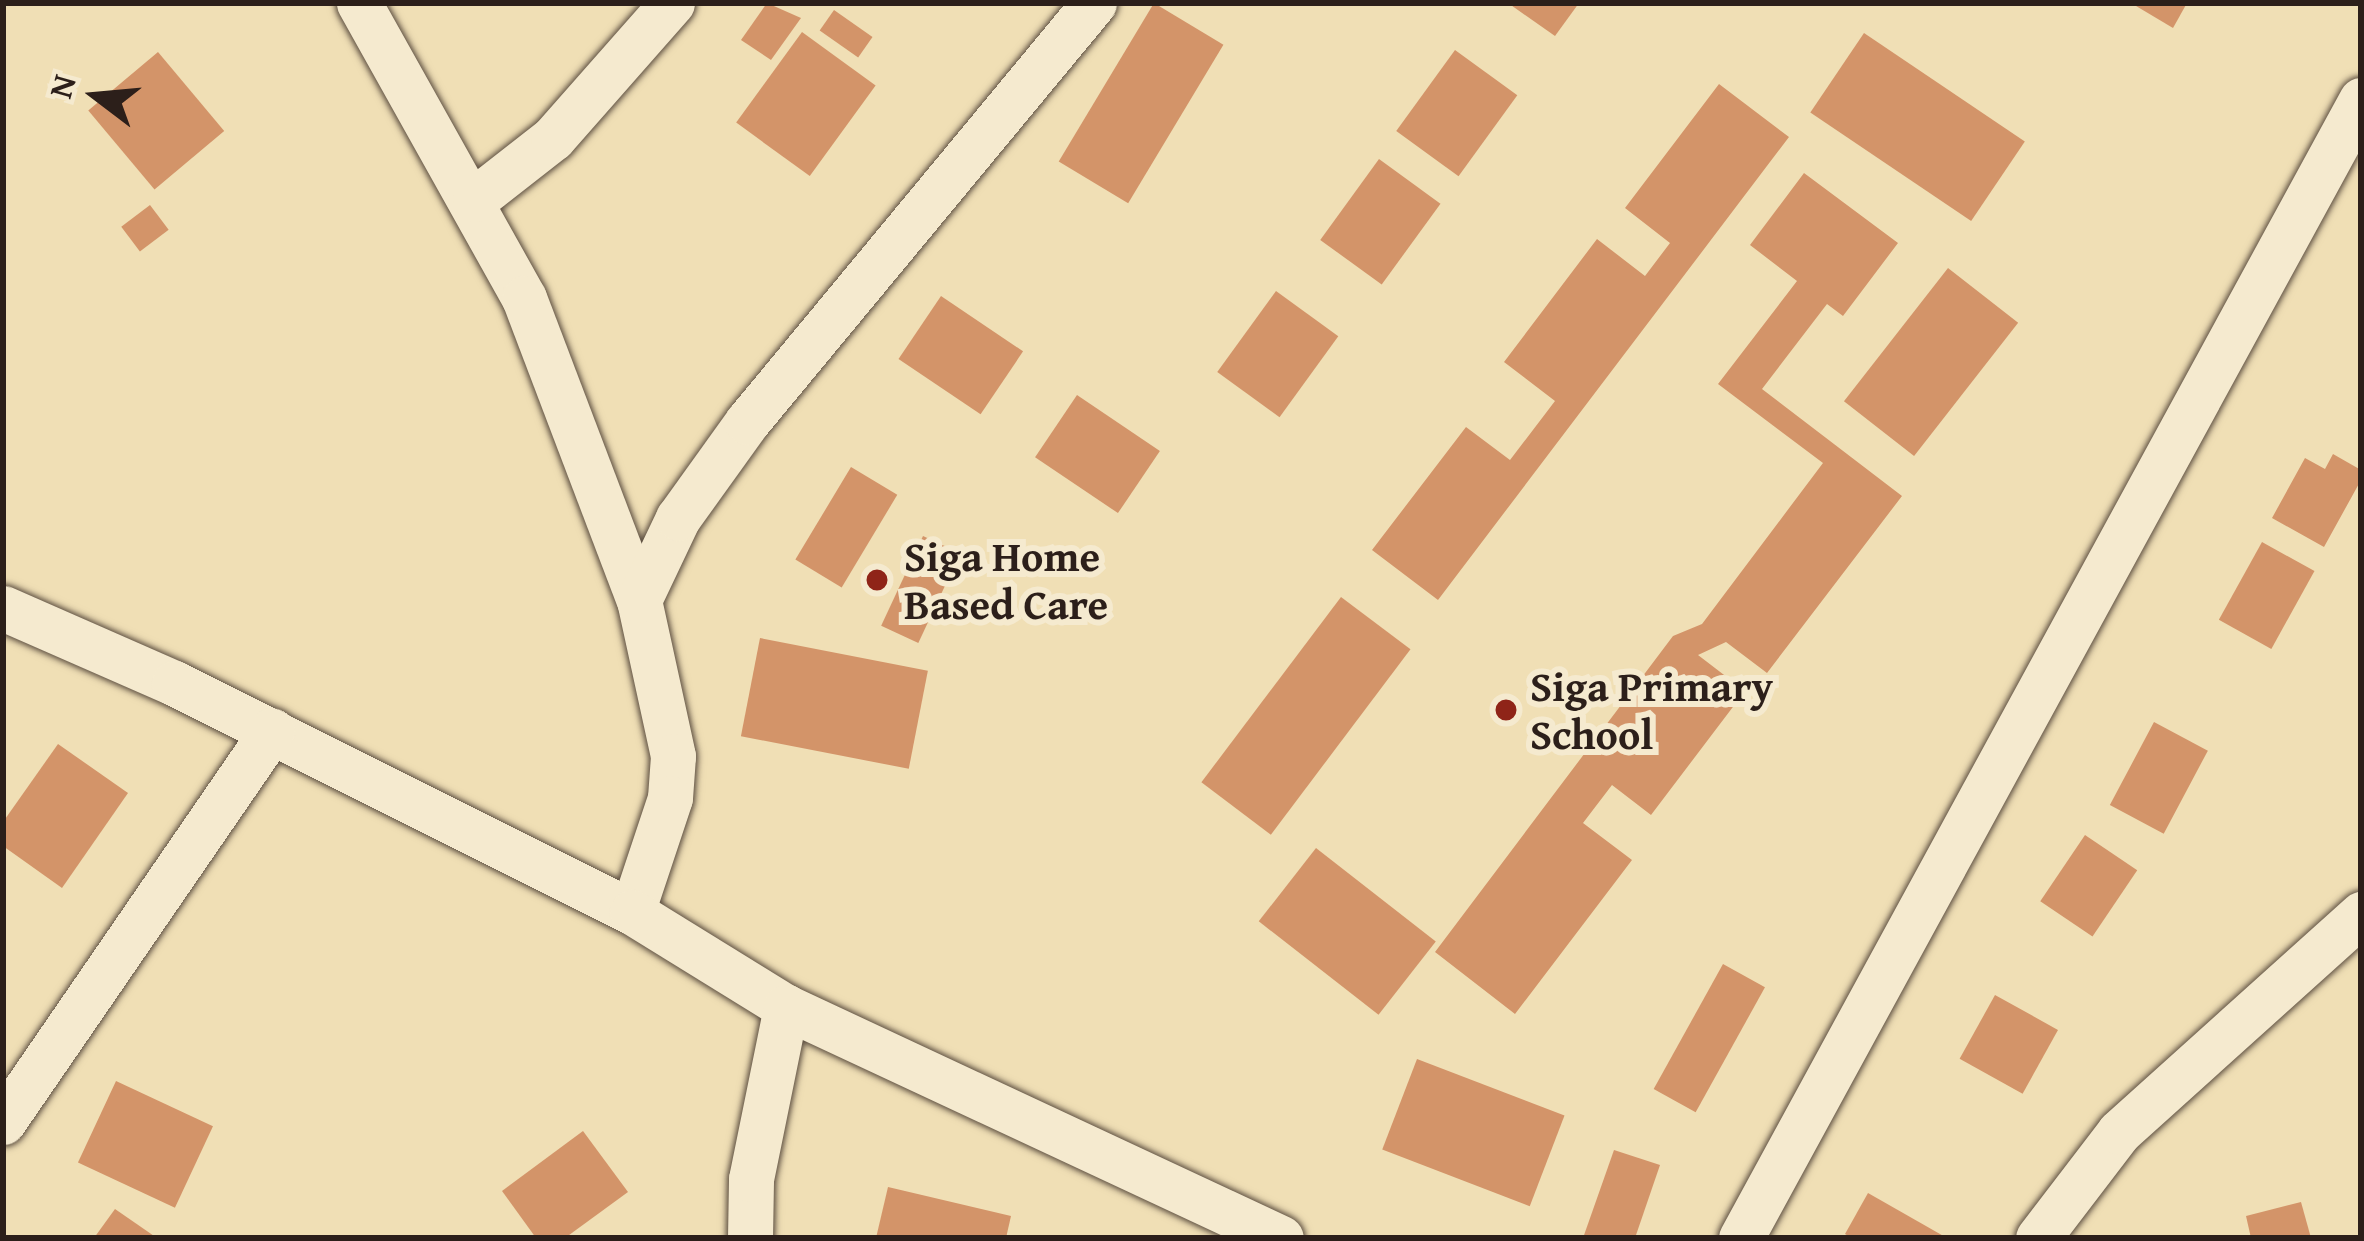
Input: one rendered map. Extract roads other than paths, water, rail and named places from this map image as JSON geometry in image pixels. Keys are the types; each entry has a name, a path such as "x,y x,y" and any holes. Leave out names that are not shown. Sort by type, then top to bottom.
{"street":[{"path":"359,3 476,199 524,298 639,599 673,756 670,798 632,912"},
{"path":"476,199 553,138 672,3"},
{"path":"639,599 677,518 747,422 1094,3"},
{"path":"1741,1238 2361,100"},
{"path":"3,608 272,731 632,912 786,1007 1281,1238"},
{"path":"3,1122 272,731"},
{"path":"2038,1238 2119,1132 2361,914"},
{"path":"750,1238 751,1179 786,1007"}],"place":[{"name":"Siga Home Based Care","path":"877,580"},
{"name":"Siga Primary School","path":"1506,710"}]}
